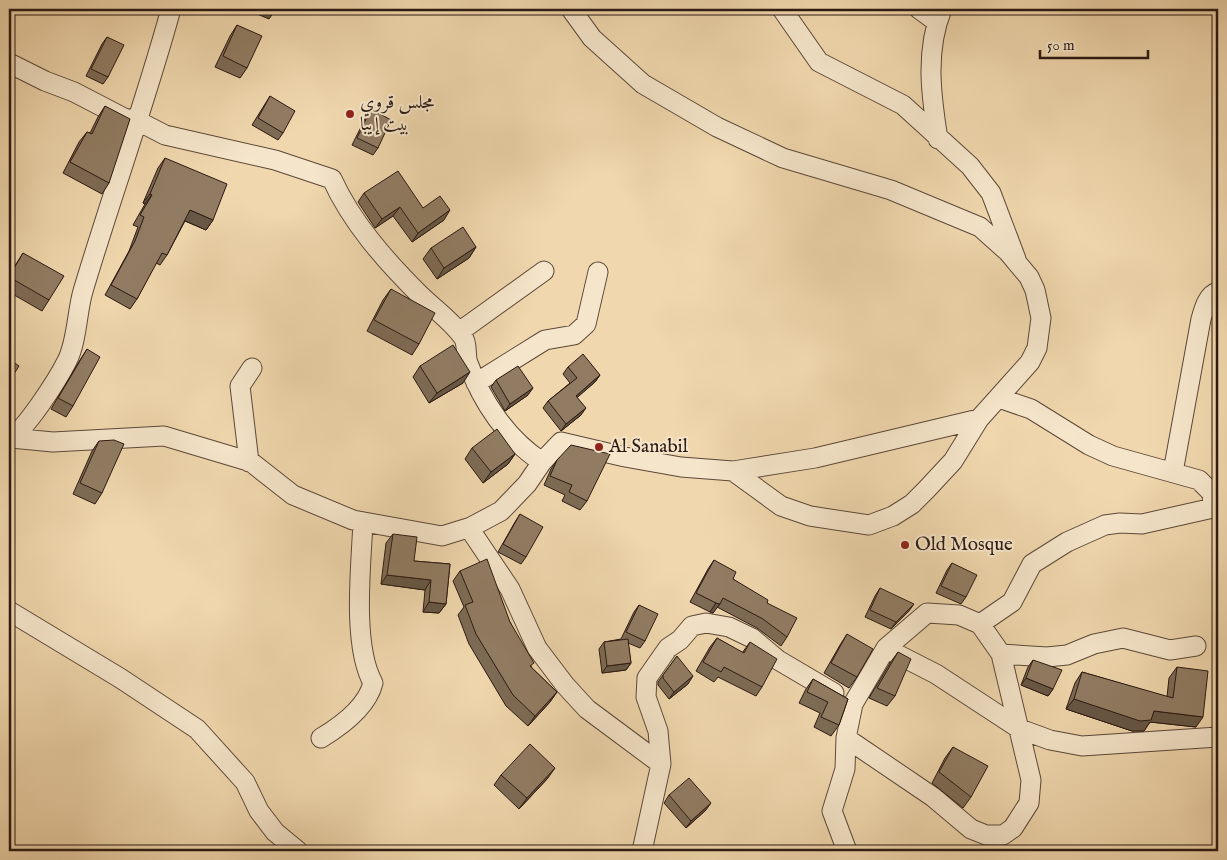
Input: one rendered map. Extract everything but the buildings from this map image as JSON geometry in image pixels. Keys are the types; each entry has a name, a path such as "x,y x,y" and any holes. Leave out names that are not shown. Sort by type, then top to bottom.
{"street":[{"path":"10,439 38,408 68,359 82,293 158,56 170,9"},
{"path":"571,9 592,38 643,84 717,127 783,158 891,190 980,227 1017,263 1029,277 1035,290 1041,318 1040,335 1037,348 1030,362 979,419 953,461 912,504 893,516 869,525 810,516 781,506 733,471"},
{"path":"782,9 819,62 903,105 938,139 970,166 991,194 1017,263"},
{"path":"918,9 940,16 932,47 931,90 938,139"},
{"path":"9,63 44,81 74,92 124,118 136,120 165,135 275,160 332,179 355,222 396,270 465,339 467,361 484,400 510,436 527,453 542,462"},
{"path":"459,332 544,271"},
{"path":"476,383 545,340 574,335 586,324 598,272"},
{"path":"1173,472 1201,319 1207,301 1213,293 1218,292"},
{"path":"249,462 240,386 252,368"},
{"path":"980,624 1012,602 1032,564 1067,542 1105,525 1120,522 1142,524 1213,508 1212,493 1199,480 1113,456 1089,445 1031,409 999,398"},
{"path":"10,439 53,442 164,436 249,462 293,495 353,520 442,536 470,528 501,511 527,484 542,462 561,442 625,458 681,467 733,471 815,458 979,419"},
{"path":"321,738 341,726 370,694 373,683 366,671 362,642 363,522"},
{"path":"470,528 510,589 537,648 565,685 587,709 660,764"},
{"path":"9,611 197,729 244,782 259,810 275,832 298,851"},
{"path":"846,738 933,797 971,829 986,836 1003,835 1013,828 1029,804 1031,780 1001,654 980,624 959,615 927,613 886,648 853,704 846,738 845,769 832,811 847,851"},
{"path":"642,851 660,764 658,731 646,697 647,678 668,648 680,640 692,626 706,623 729,627 752,638 778,660 853,704"},
{"path":"1001,654 1047,657 1067,654 1094,644 1123,638 1170,650 1196,646"},
{"path":"886,648 936,674 1020,729 1050,740 1082,746 1218,737"}],"place":[{"name":"مجلس قروي بيت إيبا","path":"350,114"},
{"name":"Al Sanabil","path":"599,447"},
{"name":"Old Mosque","path":"905,545"}]}
